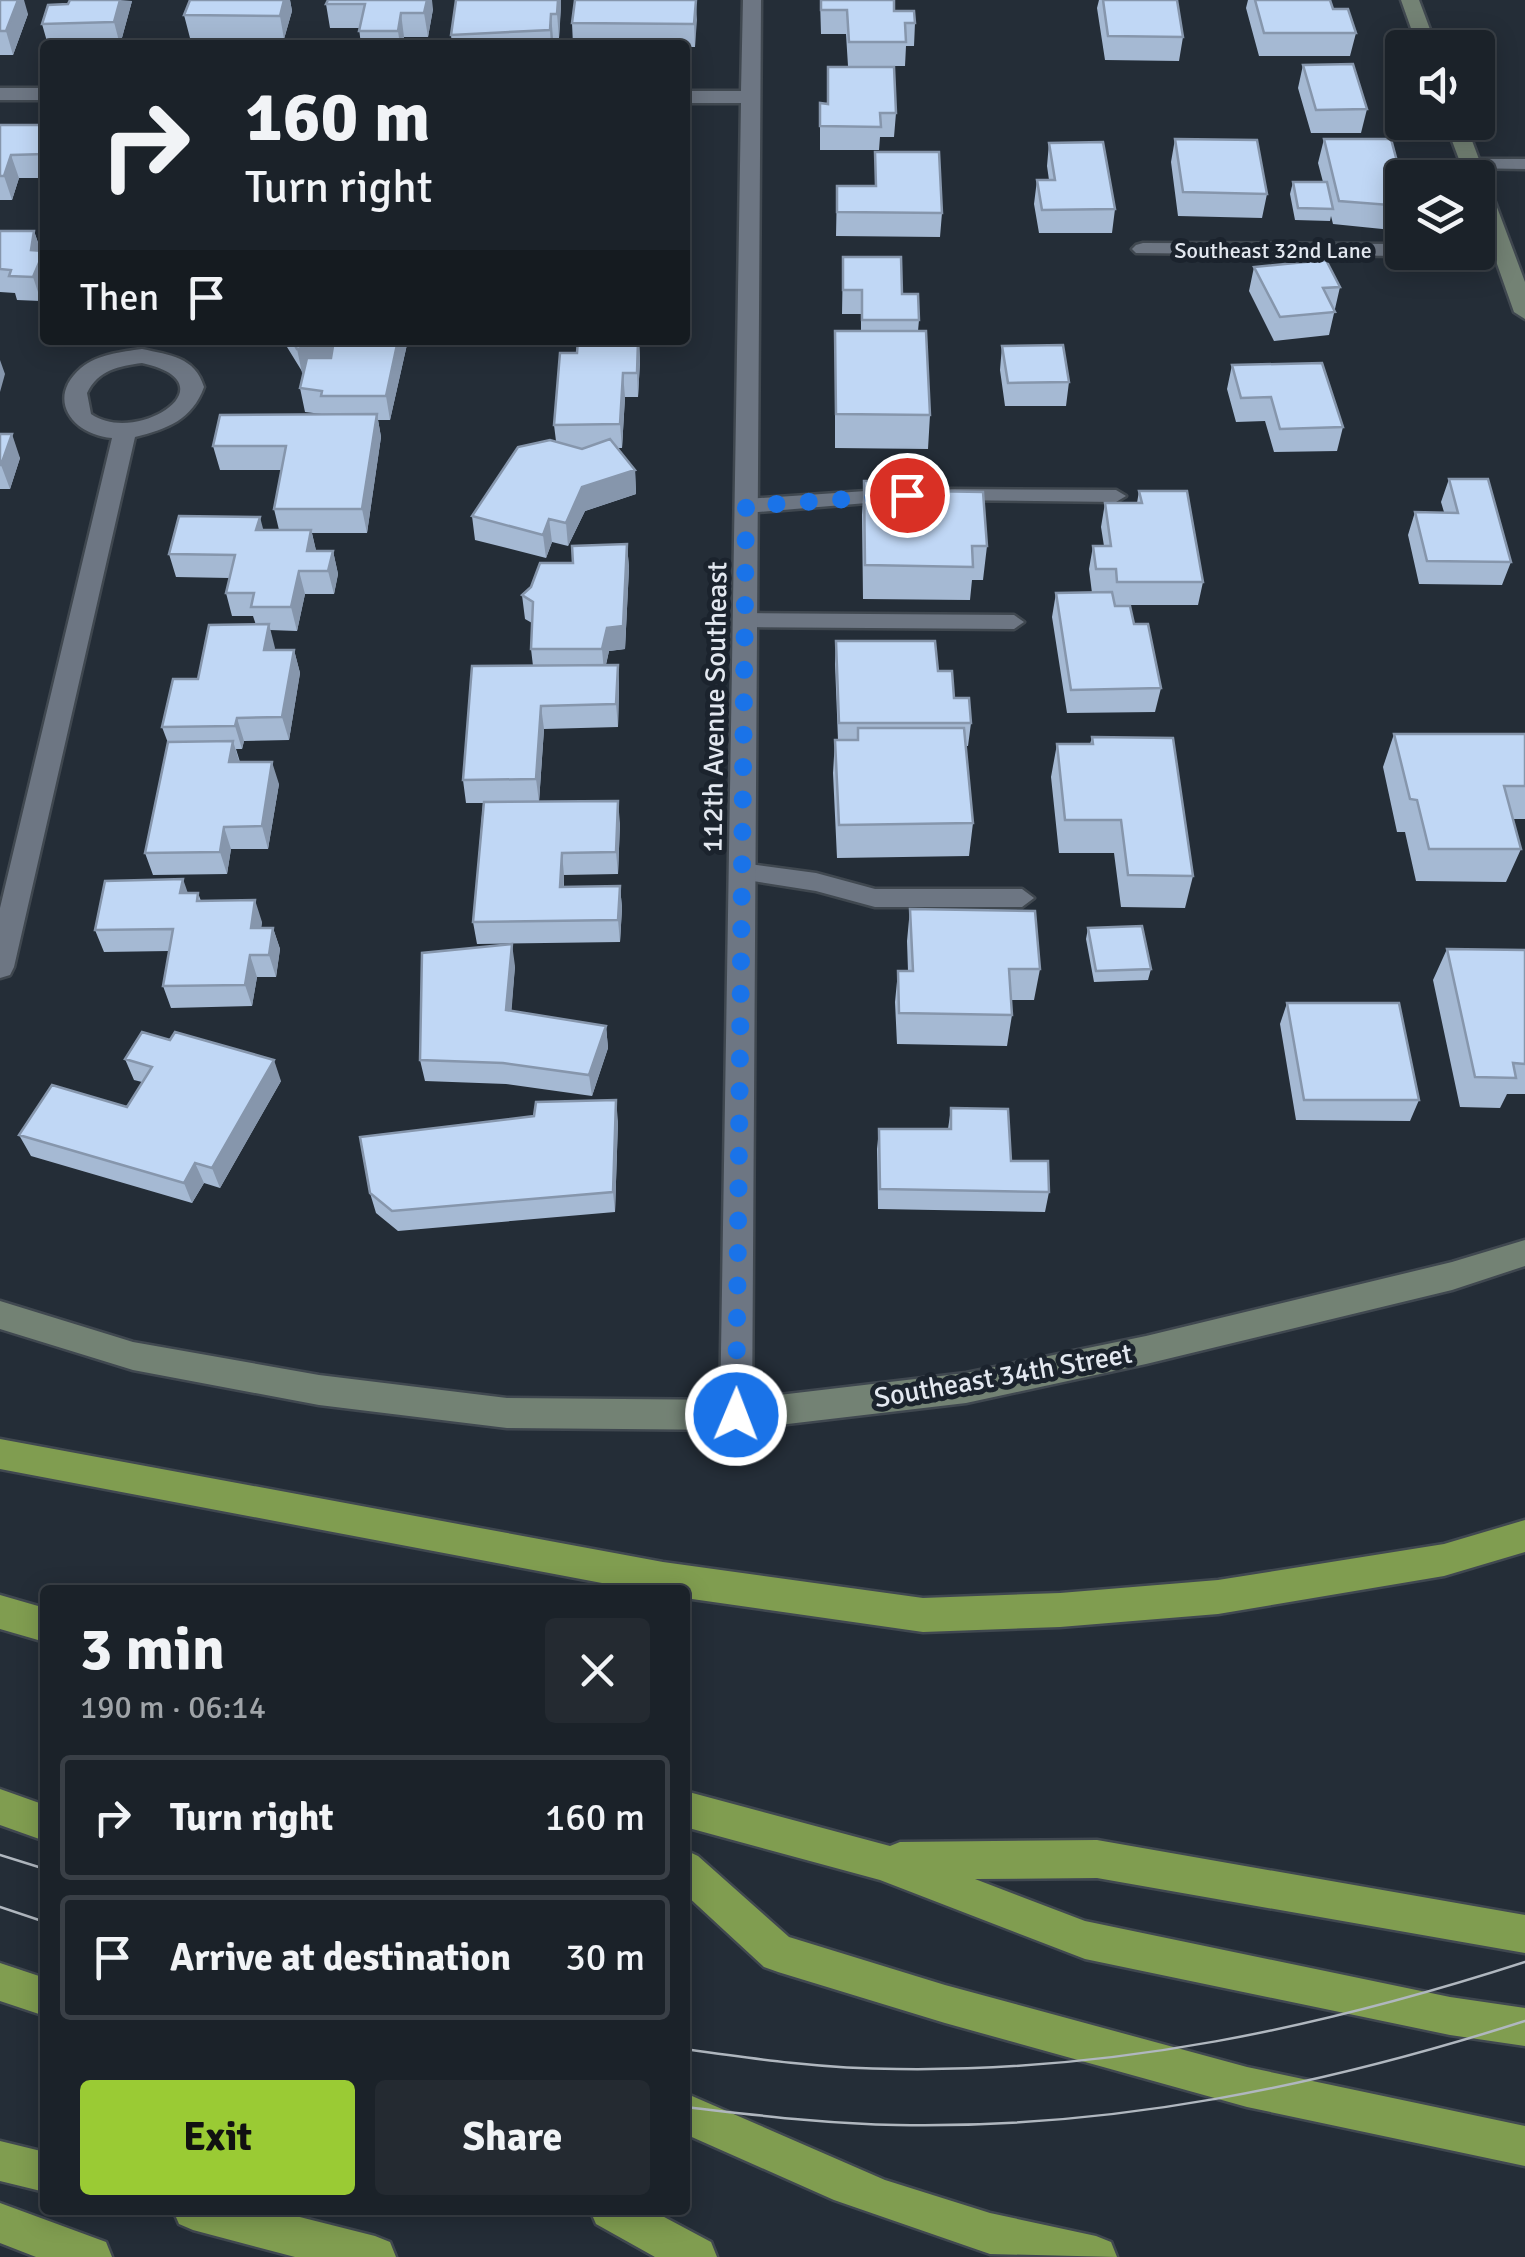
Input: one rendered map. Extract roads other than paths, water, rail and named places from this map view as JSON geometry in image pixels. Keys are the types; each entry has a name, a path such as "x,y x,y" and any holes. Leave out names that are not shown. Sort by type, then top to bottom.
{"highway":[{"path":"0,1454 664,1578 923,1615 1060,1610 1218,1597 1444,1560 1525,1536"},
{"path":"0,1612 40,1624"},
{"path":"0,1808 40,1821"},
{"path":"690,1810 880,1861 1085,1940 1450,2016 1525,2027"},
{"path":"880,1861 1097,1859 1525,1934"},
{"path":"690,1874 778,1953 1247,2087 1525,2146"},
{"path":"0,1982 40,1995"},
{"path":"690,2116 896,2204 1096,2257"},
{"path":"0,2161 40,2171"},
{"path":"213,2215 375,2257"},
{"path":"619,2215 696,2257"},
{"path":"0,2223 91,2257"}],"street":[{"name":"112th Avenue Southeast","path":"736,1415 752,0"},
{"path":"1410,0 1421,30"},
{"path":"0,94 40,94"},
{"path":"690,96 751,97"},
{"path":"1495,231 1518,277 1525,312"},
{"name":"Southeast 32nd Lane","path":"1143,249 1385,250"},
{"path":"1495,251 1502,251"},
{"path":"165,358 182,366 193,378 195,392 187,406 160,424 125,432 102,429 84,421 74,408 72,394 81,380 97,367 119,359 165,358"},
{"path":"0,968 125,432"},
{"name":"Southeast 34th Street","path":"0,1316 132,1356 319,1390 507,1413 736,1415 966,1388 1146,1350 1452,1276 1525,1253"}],"lane":[{"path":"1495,171 1525,164"},
{"path":"746,506 867,495 1116,496"},
{"path":"745,620 1014,622"},
{"path":"742,872 816,882 875,898 1022,898"}],"tram line":[{"path":"0,1855 40,1867"},
{"path":"0,1907 40,1920"},
{"path":"690,2050 870,2069 1058,2063 1137,2054 1294,2026 1525,1962"},
{"path":"690,2108 870,2124 1058,2120 1137,2111 1294,2084 1525,2021"}]}
